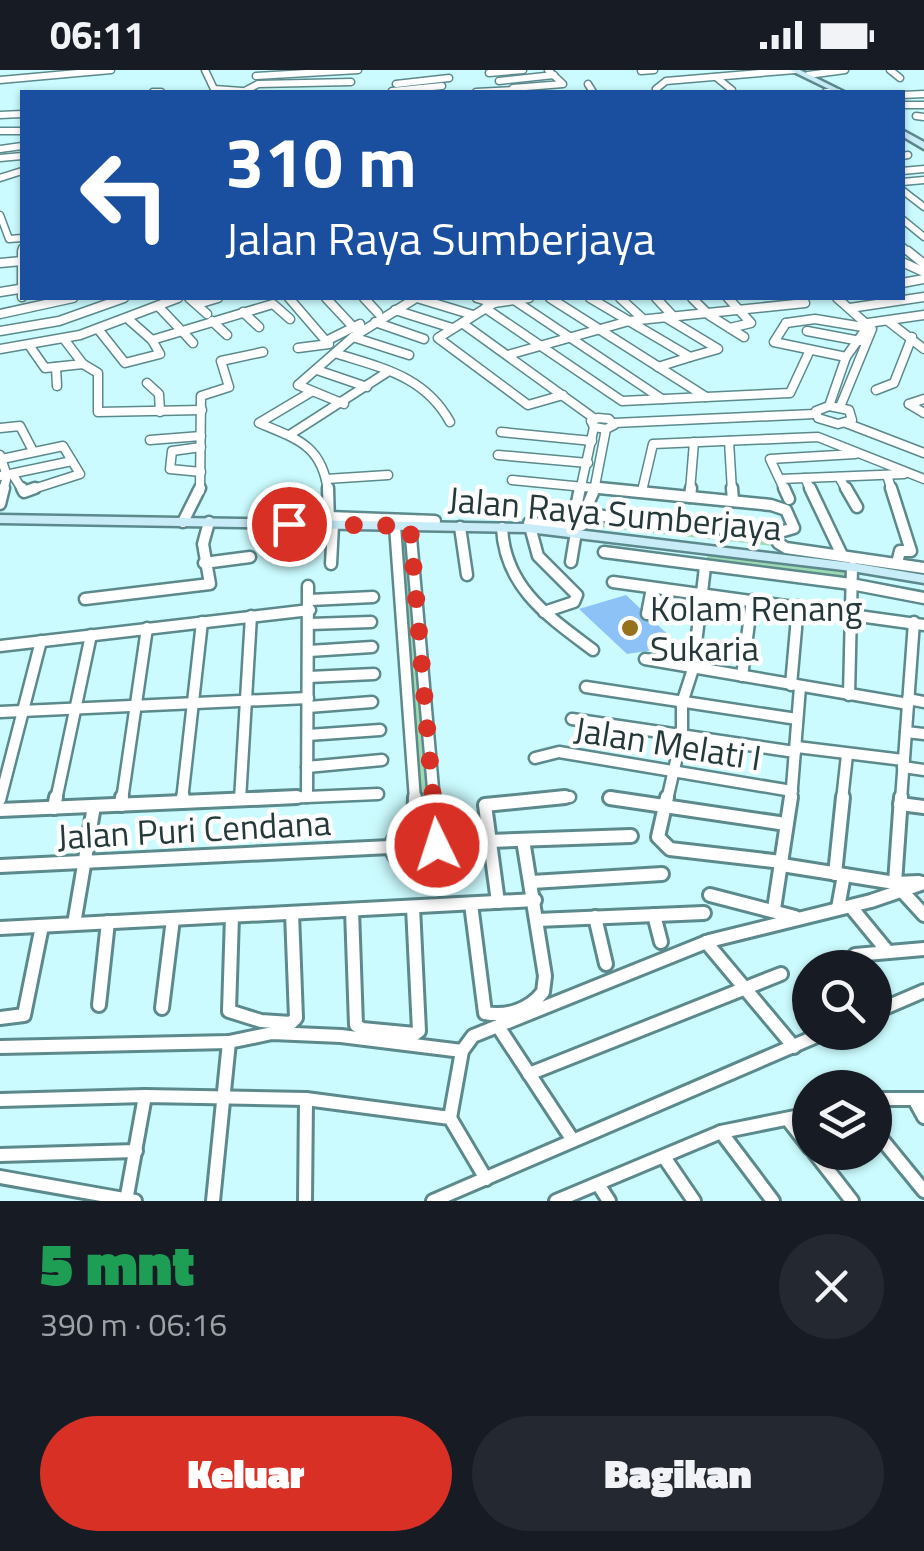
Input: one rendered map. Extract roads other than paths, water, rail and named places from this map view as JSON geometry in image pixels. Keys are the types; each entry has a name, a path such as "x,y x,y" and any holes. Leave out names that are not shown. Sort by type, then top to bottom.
{"street":[{"path":"16,70 20,79"},
{"path":"0,91 0,81 111,70"},
{"path":"204,70 214,89 223,90"},
{"path":"256,76 283,70"},
{"path":"256,76 358,70"},
{"path":"490,72 523,70"},
{"path":"520,90 564,83 548,70"},
{"path":"641,72 654,70"},
{"path":"670,70 693,90"},
{"path":"696,70 706,78"},
{"path":"660,89 682,80 717,74 794,70 835,90"},
{"path":"808,75 845,70"},
{"path":"890,70 900,78"},
{"path":"409,71 421,88"},
{"path":"490,72 512,90"},
{"path":"717,74 732,90"},
{"path":"256,76 351,82"},
{"path":"502,81 554,76"},
{"path":"421,88 449,78"},
{"path":"396,84 442,86"},
{"path":"588,84 592,90"},
{"path":"0,178 12,176 17,170"},
{"path":"0,215 5,240"},
{"path":"905,222 924,236"},
{"path":"905,230 924,228"},
{"path":"23,300 28,310"},
{"path":"0,314 62,300"},
{"path":"0,331 59,322 110,300"},
{"path":"0,349 95,330 173,300"},
{"path":"192,300 227,334"},
{"path":"198,304 211,300"},
{"path":"288,300 322,339 353,335 409,355"},
{"path":"288,300 323,344"},
{"path":"327,300 353,335"},
{"path":"365,300 377,318 424,338"},
{"path":"344,404 298,385 353,335 400,300"},
{"path":"377,318 413,300"},
{"path":"424,300 473,315"},
{"path":"497,300 438,338 528,405 563,395"},
{"path":"515,300 664,401"},
{"path":"553,300 706,398"},
{"path":"593,300 690,358"},
{"path":"622,300 642,318"},
{"path":"657,300 668,316 718,348 658,366"},
{"path":"694,300 708,315 744,336"},
{"path":"729,329 751,323 730,300"},
{"path":"766,300 786,323"},
{"path":"508,355 642,318 708,315 802,300 824,320"},
{"path":"839,300 868,326"},
{"path":"850,308 904,300"},
{"path":"152,340 210,317 277,304 290,319"},
{"path":"158,306 193,343"},
{"path":"486,308 619,400 790,393 810,350"},
{"path":"395,310 452,328"},
{"path":"243,312 259,327"},
{"path":"786,323 824,320 868,326 924,315"},
{"path":"95,330 126,363 160,354 152,340 127,318"},
{"path":"887,320 924,349"},
{"path":"59,322 83,364 98,373 100,413 202,410"},
{"path":"462,323 563,395 595,423 610,426 819,418 849,422 924,450"},
{"path":"786,323 774,342 846,357"},
{"path":"835,406 846,357 868,326"},
{"path":"835,406 868,326"},
{"path":"808,331 860,341"},
{"path":"912,337 924,334"},
{"path":"298,348 353,335"},
{"path":"876,390 894,383 912,337"},
{"path":"29,345 44,367 83,364"},
{"path":"183,522 200,490 201,396 229,387 221,361 262,352"},
{"path":"335,353 408,377 439,398 450,422"},
{"path":"56,367 57,386"},
{"path":"316,370 367,388"},
{"path":"291,434 344,404 390,371"},
{"path":"148,383 158,394 160,412"},
{"path":"311,392 259,423 291,434 312,447 326,479 331,564"},
{"path":"924,399 908,404 924,413"},
{"path":"814,437 819,424 818,408 835,406 852,412 849,422"},
{"path":"571,562 578,522 578,487 588,463 595,423"},
{"path":"0,428 20,426 33,451"},
{"path":"578,522 595,488 610,426"},
{"path":"501,432 592,441"},
{"path":"150,440 176,437 201,441"},
{"path":"176,437 176,449"},
{"path":"642,492 650,445 694,442 814,437 924,479"},
{"path":"201,441 171,452 170,470 201,472"},
{"path":"729,441 733,501"},
{"path":"690,497 694,442"},
{"path":"63,446 80,474 24,492 7,476 1,457 33,451 63,446"},
{"path":"578,522 774,534 792,530 780,478 770,460 861,454"},
{"path":"498,455 588,463"},
{"path":"7,476 72,460"},
{"path":"887,474 911,551 900,551 897,563"},
{"path":"780,478 911,474"},
{"path":"326,479 388,475"},
{"path":"0,504 7,476"},
{"path":"840,476 857,507"},
{"path":"805,478 841,553"},
{"path":"512,480 788,505"},
{"name":"Jalan Raya Sumberjaya","path":"0,519 502,528 578,522 924,579"},
{"path":"330,522 435,520"},
{"path":"209,522 203,544 204,563 215,599"},
{"path":"390,847 397,834 414,826 416,816 399,583 403,526"},
{"name":"Jalan Puri Cendana","path":"0,866 390,847 394,856 412,863 425,860 437,849 416,582 403,526"},
{"path":"460,527 467,575"},
{"path":"502,528 509,571 524,594 594,650"},
{"path":"528,528 538,560 577,595 574,602 544,612"},
{"path":"778,543 786,548 924,568"},
{"path":"604,552 851,584 924,598"},
{"path":"204,563 250,557"},
{"path":"706,567 693,668 682,703 682,734 668,808 658,837 664,847 840,874 899,888 924,915"},
{"path":"849,695 852,567"},
{"path":"399,583 416,582"},
{"path":"613,582 919,624 910,669 900,804 899,888"},
{"path":"85,599 210,584"},
{"path":"307,798 308,586"},
{"path":"647,614 652,588"},
{"path":"0,646 251,616 372,597"},
{"path":"742,676 752,600"},
{"path":"774,908 796,750 798,606"},
{"path":"240,800 251,616"},
{"path":"182,802 202,622"},
{"path":"310,624 371,622"},
{"path":"120,805 147,628"},
{"path":"54,808 92,635"},
{"path":"0,801 41,641"},
{"path":"309,651 372,646"},
{"path":"404,653 420,652"},
{"path":"645,659 849,695 924,702"},
{"path":"910,669 924,671"},
{"path":"309,678 374,674"},
{"path":"586,687 797,718"},
{"path":"0,712 246,701 372,702"},
{"path":"572,719 924,770"},
{"path":"308,735 380,730"},
{"path":"906,732 924,734"},
{"name":"Jalan Melati I","path":"535,758 559,752 792,791"},
{"path":"847,756 840,874 844,908 886,950"},
{"path":"307,767 382,760"},
{"path":"0,810 378,794"},
{"path":"498,902 488,804 570,797"},
{"path":"610,798 786,824"},
{"path":"900,804 924,807"},
{"path":"74,924 94,806"},
{"path":"490,841 631,836"},
{"path":"471,904 485,1013 500,1017 543,993 537,920 524,840"},
{"path":"532,882 662,874"},
{"path":"486,1179 450,1118 462,1050 473,1036 706,942 844,908 924,882"},
{"path":"710,895 774,908 795,917"},
{"path":"0,928 534,900"},
{"path":"352,910 356,1025 387,1032 419,1031 413,907"},
{"path":"537,920 704,912"},
{"path":"232,916 228,1008 232,1014 262,1020 296,1020 292,913"},
{"path":"654,915 661,942"},
{"path":"594,918 606,964"},
{"path":"162,1008 172,919"},
{"path":"99,1005 108,922"},
{"path":"0,1018 24,1016 42,926"},
{"path":"706,942 792,1044"},
{"path":"892,952 924,949"},
{"path":"530,1074 780,974"},
{"path":"892,1004 924,990"},
{"path":"499,1028 572,1139"},
{"path":"0,1047 229,1042 246,1034 284,1034 462,1050"},
{"path":"213,1201 229,1042"},
{"path":"433,1201 792,1047"},
{"path":"0,1100 145,1096 306,1099 450,1118"},
{"path":"126,1200 145,1096"},
{"path":"305,1201 306,1099"},
{"path":"892,1099 919,1099 924,1117"},
{"path":"556,1201 721,1132 792,1125"},
{"path":"721,1132 773,1201"},
{"path":"0,1155 136,1151"},
{"path":"892,1152 924,1191"},
{"path":"664,1158 694,1201"},
{"path":"828,1170 852,1201"},
{"path":"0,1177 135,1201"},
{"path":"598,1184 609,1201"}],"water":[{"name":"Kolam Renang Sukaria","path":"626,595 680,646 627,654 579,609"}],"place":[{"name":"Kolam Renang Sukaria","path":"630,628"}]}
